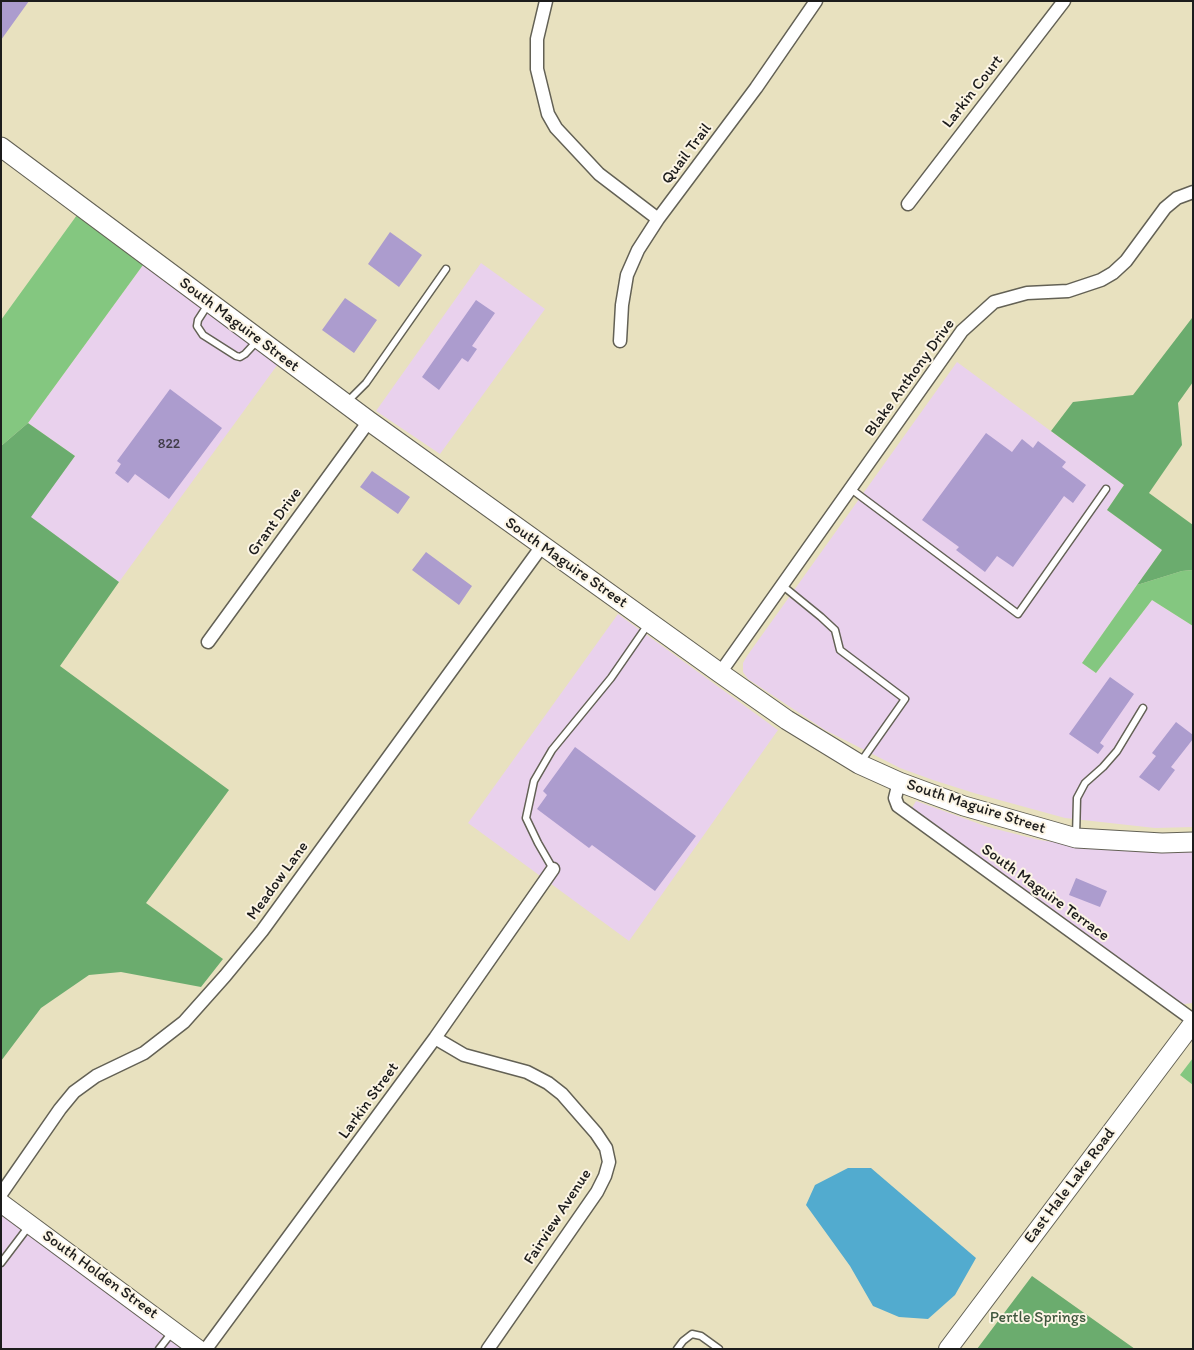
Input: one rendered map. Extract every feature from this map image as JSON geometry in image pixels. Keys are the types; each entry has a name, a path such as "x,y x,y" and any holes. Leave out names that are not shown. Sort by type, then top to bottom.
{"main road":[{"name":"South Maguire Street","path":"1,147 369,422 720,674 787,720 859,764 899,782 964,806 1076,838 1162,843 1193,842"},
{"name":"East Hale Lake Road","path":"948,1349 1193,1022"},
{"name":"South Holden Street","path":"1,1203 198,1349"}],"street":[{"path":"546,1 537,39 537,69 548,114 556,128 598,174 658,220"},
{"name":"Quail Trail","path":"620,340 622,305 628,275 638,250 756,88 816,1"},
{"name":"Larkin Court","path":"908,204 1064,1"},
{"name":"Blake Anthony Drive","path":"720,674 962,330 994,302 1027,293 1068,291 1101,280 1113,273 1126,261 1165,208 1177,198 1193,192"},
{"name":"Grant Drive","path":"208,642 369,422"},
{"name":"Meadow Lane","path":"1,1194 74,1092 96,1076 144,1053 184,1022 225,976 262,931 542,546"},
{"name":"South Maguire Terrace","path":"899,782 895,798 898,806 1193,1022"},
{"name":"Larkin Street","path":"206,1349 435,1038 553,869"},
{"name":"Fairview Avenue","path":"435,1038 464,1054 527,1072 548,1083 562,1094 596,1133 606,1148 609,1162 597,1192 488,1349"}],"lane":[{"path":"346,404 366,383 446,269"},
{"path":"209,302 196,326 203,335 240,357 259,340"},
{"path":"851,489 1018,614 1106,489"},
{"path":"783,586 835,630 840,650 905,699 859,764"},
{"path":"553,869 526,818 534,781 552,750 611,678 650,622"},
{"path":"1076,838 1077,798 1085,783 1117,750 1143,708"},
{"path":"1,1263 31,1224"},
{"path":"159,1349 174,1330"},
{"path":"677,1349 692,1334 701,1336 719,1349"}],"shaded area":[{"path":"481,263 545,309 440,454 376,411"},
{"path":"143,265 278,364 119,582 30,517 75,456 28,423"},
{"path":"957,362 1124,485 1107,510 1162,550 1082,663 1096,673 1152,600 1193,626 1193,827 1155,828 1065,818 933,780 900,768 825,730 748,679 743,672 743,663 747,656"},
{"path":"618,614 778,730 629,941 468,823"},
{"path":"916,801 988,827 1039,840 1089,847 1193,850 1193,1003 1184,1004 1172,998 912,808"},
{"path":"1,1203 198,1349 1,1349"}],"green space":[{"path":"77,215 143,265 28,423 1,446 1,320"},
{"path":"1192,318 1193,382 1178,403 1182,445 1149,493 1193,525 1193,570 1182,571 1137,585 1162,550 1107,510 1124,485 1051,431 1073,402 1133,395"},
{"path":"28,423 75,456 31,517 119,582 60,666 229,790 146,903 223,959 201,987 121,972 89,975 41,1008 1,1061 1,446"},
{"path":"1193,570 1193,626 1152,600 1096,673 1082,663 1137,585 1182,571"},
{"path":"1193,1058 1193,1085 1180,1075"},
{"name":"Pertle Springs","path":"1032,1276 1135,1349 977,1349"}],"water":[{"path":"848,1168 871,1168 976,1258 955,1295 928,1319 899,1317 873,1306 850,1266 806,1205 815,1185"}],"building":[{"path":"1,1 29,1 1,40"},
{"path":"390,232 422,255 399,287 368,264"},
{"path":"345,298 377,320 354,353 322,330"},
{"path":"476,300 495,313 472,346 477,349 468,362 462,358 439,390 422,377"},
{"path":"170,389 222,428 169,499 135,474 128,483 115,473 121,464 117,461"},
{"path":"986,433 1012,452 1022,439 1033,448 1038,441 1066,462 1062,467 1086,485 1073,503 1064,496 1013,567 997,556 985,572 956,550 959,547 922,520"},
{"path":"372,471 410,497 398,514 360,487"},
{"path":"426,552 472,586 459,605 412,570"},
{"path":"1110,677 1134,694 1100,743 1104,746 1098,754 1069,734"},
{"path":"1176,722 1193,735 1193,739 1171,767 1175,770 1159,791 1139,777 1156,756 1152,753"},
{"path":"575,747 696,836 655,891 592,845 589,848 537,809 547,795 543,791"},
{"path":"1076,878 1107,891 1100,907 1069,895"}]}
